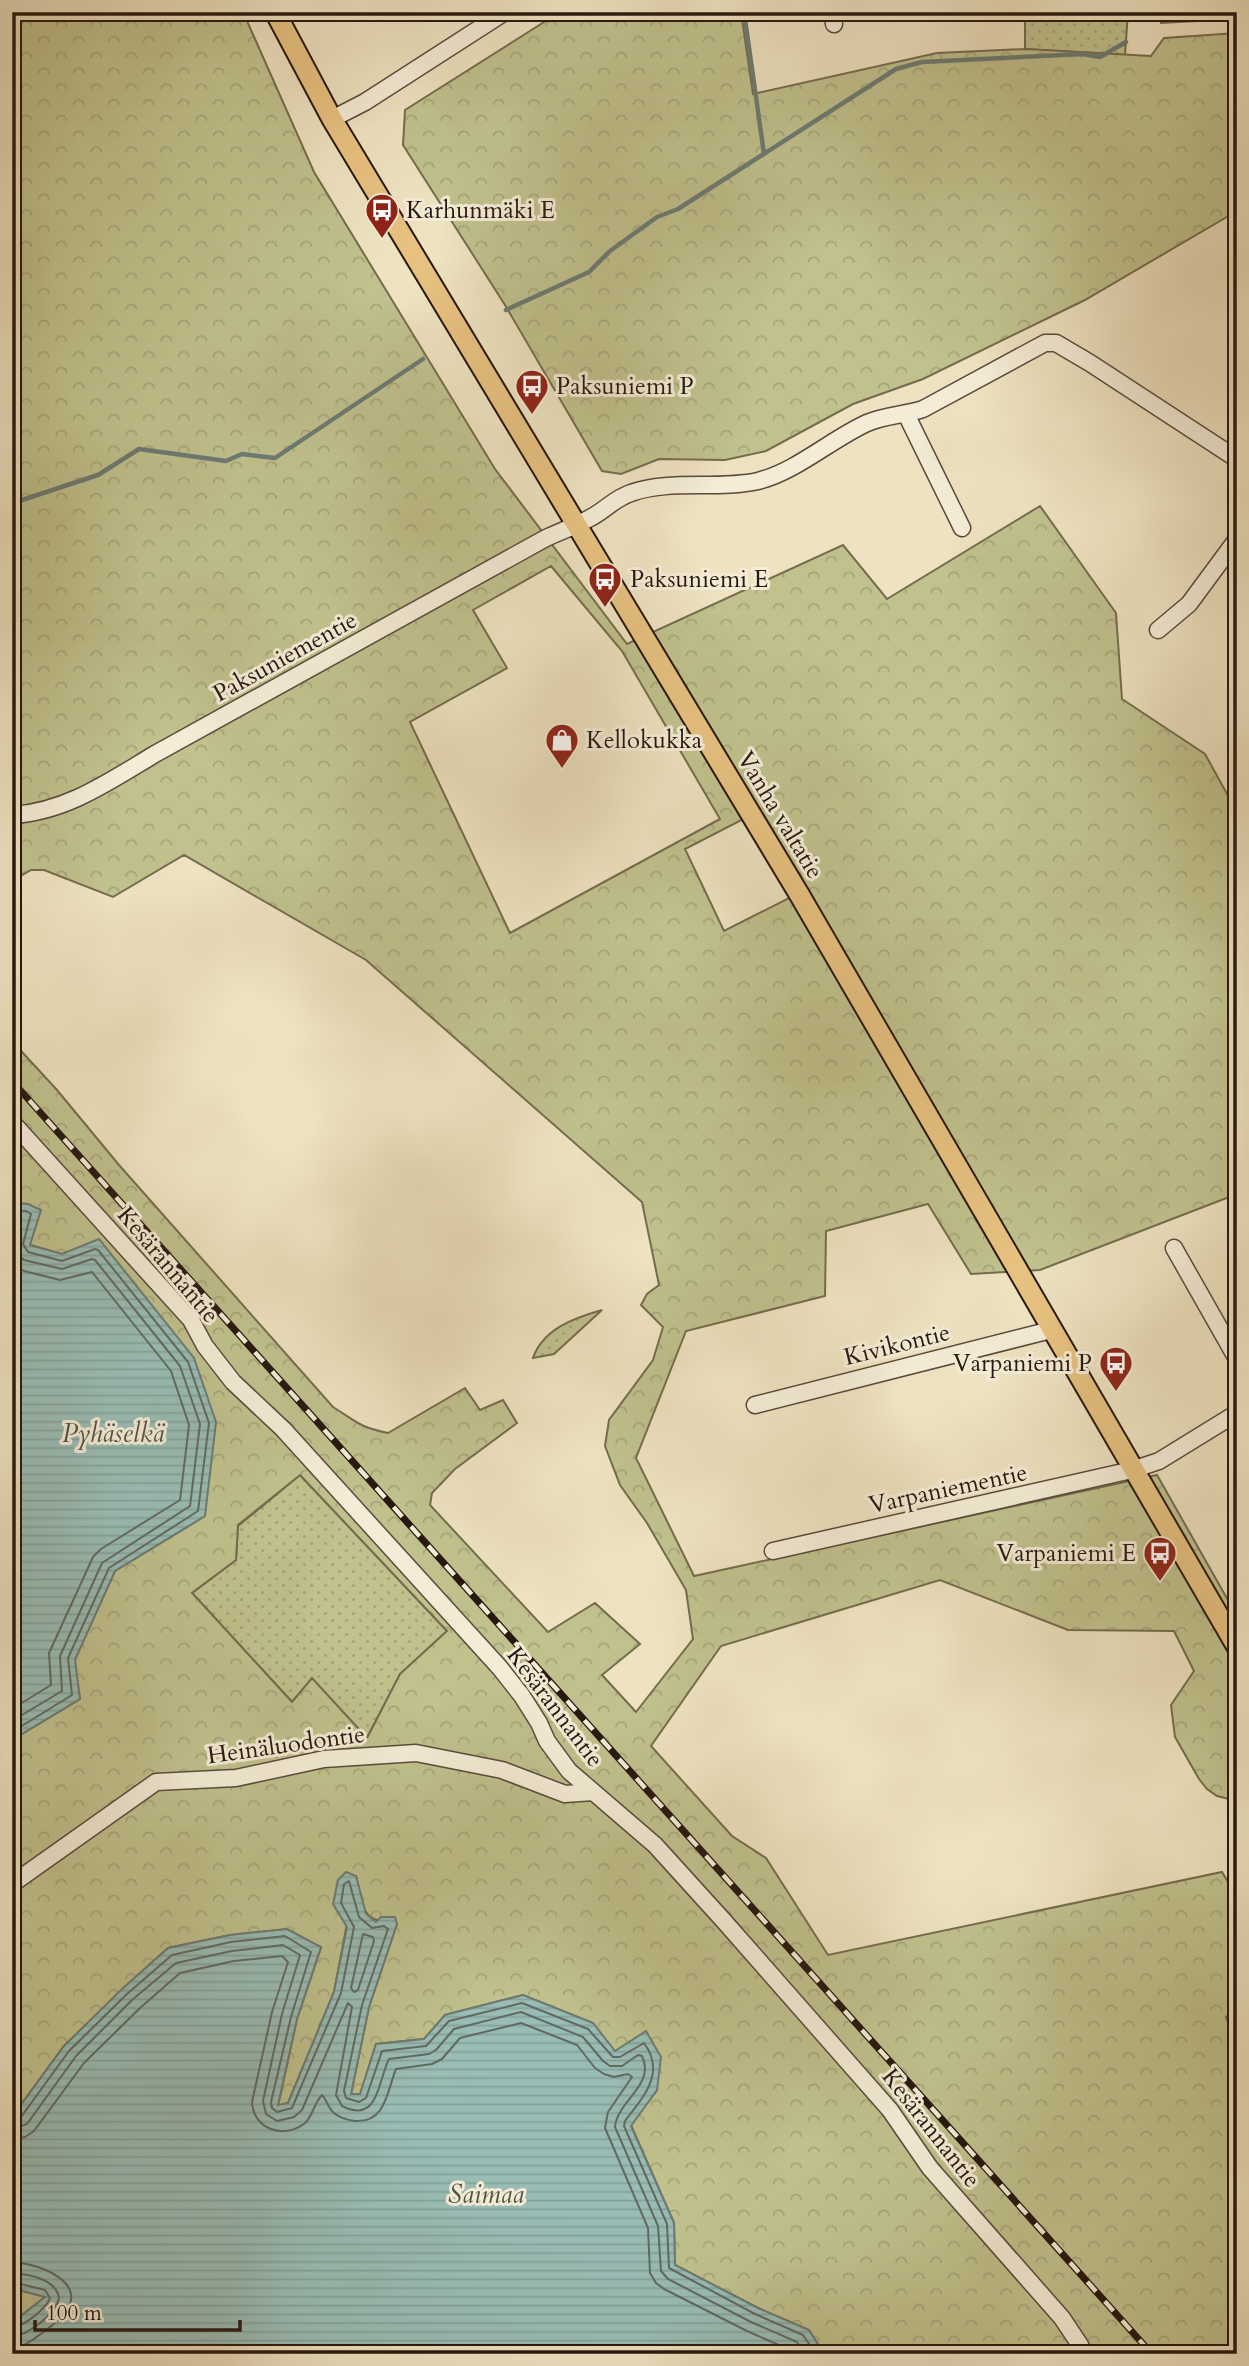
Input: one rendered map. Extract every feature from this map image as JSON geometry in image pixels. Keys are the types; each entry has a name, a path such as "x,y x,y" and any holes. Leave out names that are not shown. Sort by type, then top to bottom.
{"main road":[{"name":"Vanha valtatie","path":"275,12 332,119 799,894 1237,1647"}],"street":[{"path":"332,119 365,102 505,12"},
{"name":"Paksuniementie","path":"12,815 56,808 102,787 155,754 546,538 592,518 631,492 673,486 759,481 784,470 867,423 887,416 906,414 933,404 1045,343 1056,343 1090,363 1237,459"},
{"path":"906,414 962,528"},
{"path":"1158,630 1189,604 1237,539"},
{"name":"Kesärannantie","path":"12,1122 191,1320 205,1346 233,1382 283,1429 500,1668 522,1696 569,1771 655,1845 890,2110 930,2168 1062,2318 1084,2354"},
{"path":"1174,1248 1237,1359"},
{"name":"Kivikontie","path":"755,1405 1051,1330"},
{"name":"Varpaniementie","path":"773,1551 1132,1470 1159,1461 1237,1413"},
{"name":"Heinäluodontie","path":"12,1884 156,1782 236,1778 324,1759 416,1753 502,1770 565,1794 593,1792"}],"green space":[{"path":"12,12 243,12 314,172 495,469 627,644 843,545 887,599 1040,506 1116,613 1122,699 1205,754 1237,812 1237,1194 1040,1270 971,1274 928,1204 826,1231 825,1296 686,1331 636,1458 694,1576 1157,1475 1237,1616 1237,1801 1217,1796 1207,1789 1175,1737 1171,1705 1194,1671 1174,1631 1068,1630 940,1580 721,1646 651,1746 732,1836 766,1858 828,1955 1222,1872 1237,1897 1237,2006 1226,2017 1237,2045 1237,2354 824,2354 809,2330 758,2308 675,2265 674,2223 631,2125 657,2090 615,2052 593,2023 523,1995 445,2015 424,2039 376,2044 360,2095 351,2094 369,2007 397,1924 369,1916 362,1904 356,1876 334,1992 288,2103 278,2106 297,2019 321,1948 287,1929 230,1935 168,1948 64,2046 12,2117 12,1740 80,1699 74,1660 115,1571 205,1516 62,1254 30,1245 28,1204 12,1203 12,1041 333,1407 364,1426 388,1433 465,1388 480,1410 503,1400 517,1423 455,1469 432,1493 430,1505 548,1632 595,1603 640,1644 602,1675 636,1712 693,1639 686,1590 647,1523 620,1485 605,1446 609,1420 653,1360 663,1327 641,1305 647,1294 659,1285 642,1202 366,960 184,855 113,897 44,870 31,870 12,881","holes":["551,566 622,651 720,819 510,933 410,722 507,668 473,610","751,815 799,893 724,931 685,849","300,1475 447,1631 400,1674 367,1738 312,1678 292,1702 192,1593 236,1560 238,1525"]},
{"path":"560,12 741,12 753,94 937,53 1025,49 1151,56 1164,38 1237,33 1237,211 1085,300 923,379 853,404 766,451 725,460 659,459 621,474 602,471 505,305 403,145 405,110"},
{"path":"1025,12 1128,12 1125,55 1025,49"},
{"path":"1157,12 1215,12 1215,20 1161,23"},
{"path":"602,1310 554,1354 533,1358 544,1339 552,1332 570,1321"},
{"path":"300,1475 447,1631 400,1674 367,1738 312,1679 292,1702 192,1593 236,1560 238,1526"},
{"path":"12,2288 45,2297 12,2323"}],"water":[{"name":"Pyhäselkä","path":"12,1203 28,1204 41,1210 30,1245 62,1254 99,1239 194,1358 216,1422 205,1516 115,1571 75,1660 80,1699 12,1740"},
{"name":"Saimaa","path":"346,1872 356,1876 366,1914 376,1922 381,1917 395,1917 397,1924 369,2007 351,2094 360,2094 376,2044 424,2039 445,2015 523,1995 593,2023 615,2051 646,2031 661,2057 657,2090 631,2126 674,2223 675,2265 758,2308 809,2330 824,2354 12,2354 12,2323 45,2297 12,2288 12,2117 64,2046 168,1948 230,1935 287,1929 321,1947 297,2019 278,2105 288,2103 334,1992 347,1927 333,1904 338,1880"}],"waterway":[{"path":"744,12 764,154"},
{"path":"506,310 589,272 610,251 657,217 678,209 896,69 922,62 1083,54 1100,57 1126,42"},
{"path":"13,503 98,475 139,449 226,461 242,454 275,458 423,359"}],"railway":[{"path":"12,1081 1152,2354"}],"place":[{"name":"Karhunmäki E","path":"382,240"},
{"name":"Paksuniemi P","path":"532,416"},
{"name":"Paksuniemi E","path":"605,609"},
{"name":"Kellokukka","path":"562,770"},
{"name":"Varpaniemi P","path":"1116,1393"},
{"name":"Varpaniemi E","path":"1160,1583"}]}
